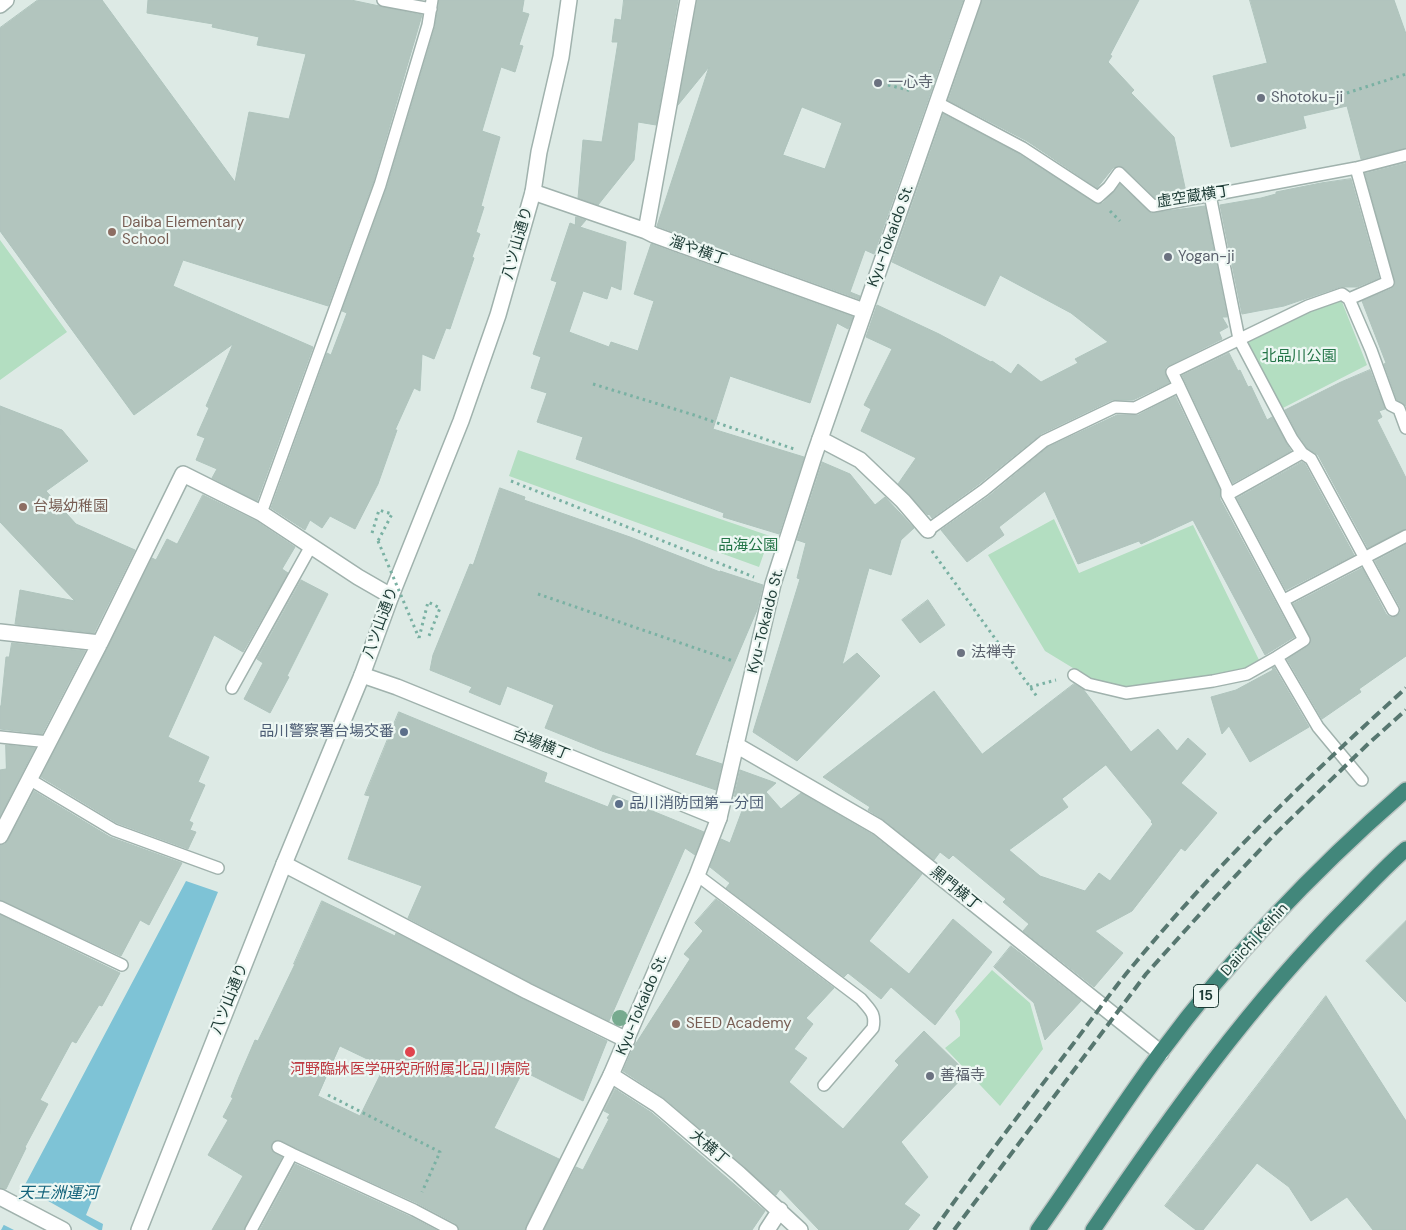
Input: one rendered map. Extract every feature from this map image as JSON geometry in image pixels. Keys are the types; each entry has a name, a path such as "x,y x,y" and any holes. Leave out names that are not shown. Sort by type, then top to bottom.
{"highway":[{"name":"Daiichi Keihin","path":"1038,1230 1161,1052 1248,944 1361,830 1406,790"},
{"path":"1093,1230 1190,1092 1248,1016 1319,935 1406,849"}],"street":[{"path":"0,5 6,0"},
{"name":"八ツ山通り","path":"139,1230 284,864 362,675 391,596 467,404 498,315 533,192 539,152 561,57 569,0"},
{"path":"646,230 688,0"},
{"name":"Kyu-Tokaido St.","path":"534,1230 612,1075 697,875 719,818 773,584 814,456 973,0"},
{"name":"溜や横丁","path":"533,192 646,230 654,235 864,311"},
{"path":"820,439 860,460 903,501 928,530"},
{"path":"0,836 100,643 183,474 262,513 358,577 391,596"},
{"path":"0,632 100,643"},
{"name":"台場横丁","path":"362,675 397,687 719,818"},
{"name":"黒門横丁","path":"736,746 878,827 1161,1052"},
{"path":"284,864 527,991 627,1040"},
{"name":"大横丁","path":"612,1075 658,1105 780,1210 800,1230"},
{"path":"0,1197 63,1230"},
{"path":"766,1230 780,1210"}],"lane":[{"path":"262,513 380,185 428,25 432,4 383,0"},
{"name":"虚空蔵横丁","path":"938,103 1023,148 1098,197 1119,174 1153,206 1356,168 1406,155"},
{"path":"1348,299 1388,282 1356,168"},
{"path":"1210,195 1239,339 1292,439 1302,453 1311,459 1393,610"},
{"path":"1074,675 1088,684 1126,693 1213,681 1247,674 1277,658 1304,640 1228,495 1227,488 1172,372 1308,306 1342,294 1348,299 1391,405 1399,409 1406,428"},
{"path":"928,530 984,490 1044,441 1115,408 1135,408 1179,386"},
{"path":"1228,495 1302,453"},
{"path":"1284,600 1406,536"},
{"path":"232,688 311,546"},
{"path":"1277,658 1318,727 1362,780"},
{"path":"0,737 49,742"},
{"path":"29,779 114,830 218,868"},
{"path":"697,875 861,999 872,1012 875,1020 873,1028 824,1085"},
{"path":"0,907 122,965"},
{"path":"278,1147 414,1210 452,1230"},
{"path":"251,1230 292,1154"}],"path":[{"path":"1316,103 1406,74"},
{"path":"888,85 912,90"},
{"path":"593,384 694,414 814,456"},
{"path":"511,481 773,584"},
{"path":"372,533 379,510 392,514 378,541 419,638 428,602 440,608 429,636"},
{"path":"929,547 1038,698"},
{"path":"538,594 754,668"},
{"path":"1030,687 1074,675"},
{"path":"328,1095 440,1152 414,1210"}],"green space":[{"path":"0,240 67,332 0,380"},
{"name":"北品川公園","path":"1335,300 1342,302 1367,365 1281,409 1247,340"},
{"name":"品海公園","path":"518,450 770,536 759,567 509,476"},
{"path":"1054,519 1079,573 1193,525 1259,660 1241,671 1128,690 1091,679 1045,651 988,555"},
{"path":"992,970 1030,1003 1043,1049 1000,1106 945,1048 960,1036 960,1021 955,1011"}],"water":[{"name":"天王洲運河","path":"186,881 218,892 86,1215 103,1224 102,1230 1,1230"}],"pier":[{"path":"22,1186 99,1230 14,1230 2,1224"}],"building":[{"path":"38,0 102,0 235,182 249,112 289,119 306,54 257,45 259,37 212,27 213,24 147,13 148,0 351,0 422,15 373,183 328,306 183,260 173,286 313,347 257,501 212,478 217,469 196,460 205,438 197,435 209,408 206,406 233,344 134,415 0,231 0,28"},
{"path":"439,0 524,0 522,12 529,14 519,45 523,46 515,72 501,67 482,131 500,137 481,206 484,207 476,232 480,234 472,257 474,258 450,329 446,328 434,359 422,354 420,391 414,388 395,430 397,430 378,484 355,529 330,516 322,528 310,520 305,530 271,508 327,353 331,355 347,313 342,311 387,187 435,27"},
{"path":"624,0 678,0 656,125 638,122 634,160 598,205 578,198 583,140 602,142 618,42 612,42 615,19 621,20"},
{"path":"697,0 963,0 874,254 865,250 850,292 860,296 859,299 657,226 709,67 678,105","holes":["802,107 842,123 825,169 783,155"]},
{"path":"982,0 1139,0 1108,62 1134,90 1131,93 1174,137 1186,192 1155,198 1120,166 1113,168 1097,188 1027,141 948,100"},
{"path":"1250,0 1394,0 1406,34 1406,148 1361,159 1347,106 1303,116 1306,128 1231,147 1213,76 1267,63"},
{"path":"943,114 1019,154 1097,204 1103,203 1120,184 1151,213 1205,206 1227,317 1222,317 1228,327 1219,332 1222,339 1166,367 1165,372 1169,383 1133,400 1112,400 1041,434 979,484 932,518 898,484 916,458 861,431 871,409 864,405 892,349 866,337 877,305 992,361 1011,374 1018,364 1041,382 1078,363 1075,359 1108,342 1071,313 1000,275 985,306 892,262"},
{"path":"1406,163 1406,406 1397,400 1384,364 1386,363 1362,301 1391,289 1395,283 1365,173"},
{"path":"1351,179 1379,278 1357,287 1340,287 1284,306 1242,314 1220,205 1261,198 1276,194 1276,192 1321,183"},
{"path":"576,217 586,220 580,227 626,242 621,290 611,286 607,299 583,291 569,332 609,347 611,342 638,351 654,301 634,294 651,244 853,317 848,329 837,323 810,403 730,376 713,429 804,457 779,534 723,517 724,513 576,459 583,437 537,422 547,393 531,388 541,357 533,354 557,282 551,280 570,223 575,225"},
{"path":"1229,353 1248,387 1251,386 1267,420 1272,417 1291,451 1233,483 1182,375"},
{"path":"1370,370 1385,409 1379,411 1382,417 1377,420 1406,478 1406,529 1368,548 1318,455 1307,448 1285,410"},
{"path":"1175,396 1220,490 1220,499 1294,637 1265,655 1193,520 1141,544 1139,541 1078,564 1045,491 999,527 1004,535 967,562 941,530 989,496 1048,447 1117,415 1138,415"},
{"path":"0,406 62,430 88,461 46,491 76,524 135,550 94,633 15,624 20,590 75,601 0,522"},
{"path":"822,462 850,474 875,505 885,497 914,528 901,540 891,575 869,568 842,665 857,653 880,676 797,761 753,732 800,579 797,578 806,543 797,540"},
{"path":"1302,462 1305,464 1354,555 1286,590 1237,498"},
{"path":"500,488 525,497 524,500 630,537 720,572 763,585 757,610 695,755 722,764 716,790 602,751 545,728 554,705 507,686 500,705 469,692 472,687 430,670 433,655 470,564 473,565"},
{"path":"203,495 256,521 295,547 282,569 288,573 243,652 214,635 168,737 209,757 198,782 205,785 189,821 193,823 190,830 196,832 188,849 117,823 41,777 152,558 156,560 167,539 177,544"},
{"path":"1406,544 1406,656 1359,689 1361,692 1322,719 1287,659 1308,646 1311,641 1293,604 1362,568 1386,614 1390,617 1396,617 1400,613 1400,607 1375,561"},
{"path":"301,580 328,594 270,713 244,699 263,663 257,659"},
{"path":"928,600 945,625 920,643 902,620"},
{"path":"12,643 85,651 42,734 0,729 0,706 6,657 9,657"},
{"path":"1274,667 1309,727 1250,762 1229,726 1222,734 1211,697 1236,690 1273,670 1272,668"},
{"path":"1074,684 1083,689 1131,752 1158,729 1177,751 1188,738 1206,754 1181,783 1217,813 1185,851 1181,848 1132,911 1095,931 1123,953 1094,987 1023,931 1029,924 1003,902 1006,899 953,855 949,859 940,852 934,860 884,820 868,810 870,807 823,777 934,691 982,754","holes":["1106,765 1153,824 1110,881 1099,873 1085,891 1040,876 1009,850 1068,807 1062,799"]},
{"path":"399,712 547,773 544,782 608,807 613,795 704,832 695,855 685,848 609,1021 531,983 408,918 422,886 348,859 370,796 365,795"},
{"path":"6,745 35,748 0,816 0,770 6,769"},
{"path":"740,770 776,783 766,792 781,809 801,793 873,835 922,874 869,941 909,974 953,919 992,952 935,1025 891,987 881,999 848,973 844,977 726,888 730,883 710,867 721,839 730,843 746,800 734,796"},
{"path":"34,791 110,837 182,863 149,925 140,920 121,956 0,900 0,845 5,844 8,840"},
{"path":"716,899 834,988 806,1018 813,1024 794,1049 807,1058 789,1082 843,1129 899,1065 895,1061 924,1031 967,1073 901,1142 928,1177 904,1204 920,1215 908,1230 819,1230 780,1189 776,1195 664,1098 623,1071 633,1048 690,959 684,954 703,931 695,923"},
{"path":"322,901 395,936 396,933 607,1041 583,1101 523,1071 494,1128 559,1159 525,1230 459,1230 455,1223 417,1203 278,1140 272,1143 271,1148 274,1153 282,1157 244,1230 212,1230 243,1176 208,1155 228,1120 223,1117 233,1098 231,1097 255,1040 258,1041","holes":["340,1046 384,1067 360,1116 318,1096"]},
{"path":"0,915 120,973 102,1006 99,1005 76,1043 72,1041 40,1100 48,1104 25,1147 6,1189 0,1188"},
{"path":"1406,921 1406,1002 1366,961"},
{"path":"1011,946 1081,1001 1045,1040 1034,1003 994,967"},
{"path":"1326,996 1406,1121 1406,1230 1373,1230 1347,1197 1311,1221 1289,1187 1257,1163 1203,1230 1196,1230 1165,1206"},
{"path":"615,1089 652,1113 765,1211 752,1230 544,1230 576,1167 583,1170 609,1119 607,1118 610,1114 604,1111"},
{"path":"295,1164 411,1217 436,1230 260,1230"}],"railway":[{"path":"934,1230 983,1162 1110,995 1167,925 1266,820 1406,688"},
{"path":"954,1230 1146,974 1272,837 1406,710"}],"place":[{"name":"一心寺","path":"878,83"},
{"name":"Shotoku-ji","path":"1261,98"},
{"name":"Daiba Elementary School","path":"112,232"},
{"name":"Yogan-ji","path":"1168,257"},
{"name":"台場幼稚園","path":"23,507"},
{"name":"法禅寺","path":"961,653"},
{"name":"品川警察署台場交番","path":"404,732"},
{"name":"品川消防団第一分団","path":"619,804"},
{"name":"SEED Academy","path":"676,1024"},
{"name":"河野臨牀医学研究所附属北品川病院","path":"410,1052"},
{"name":"善福寺","path":"930,1076"}]}
